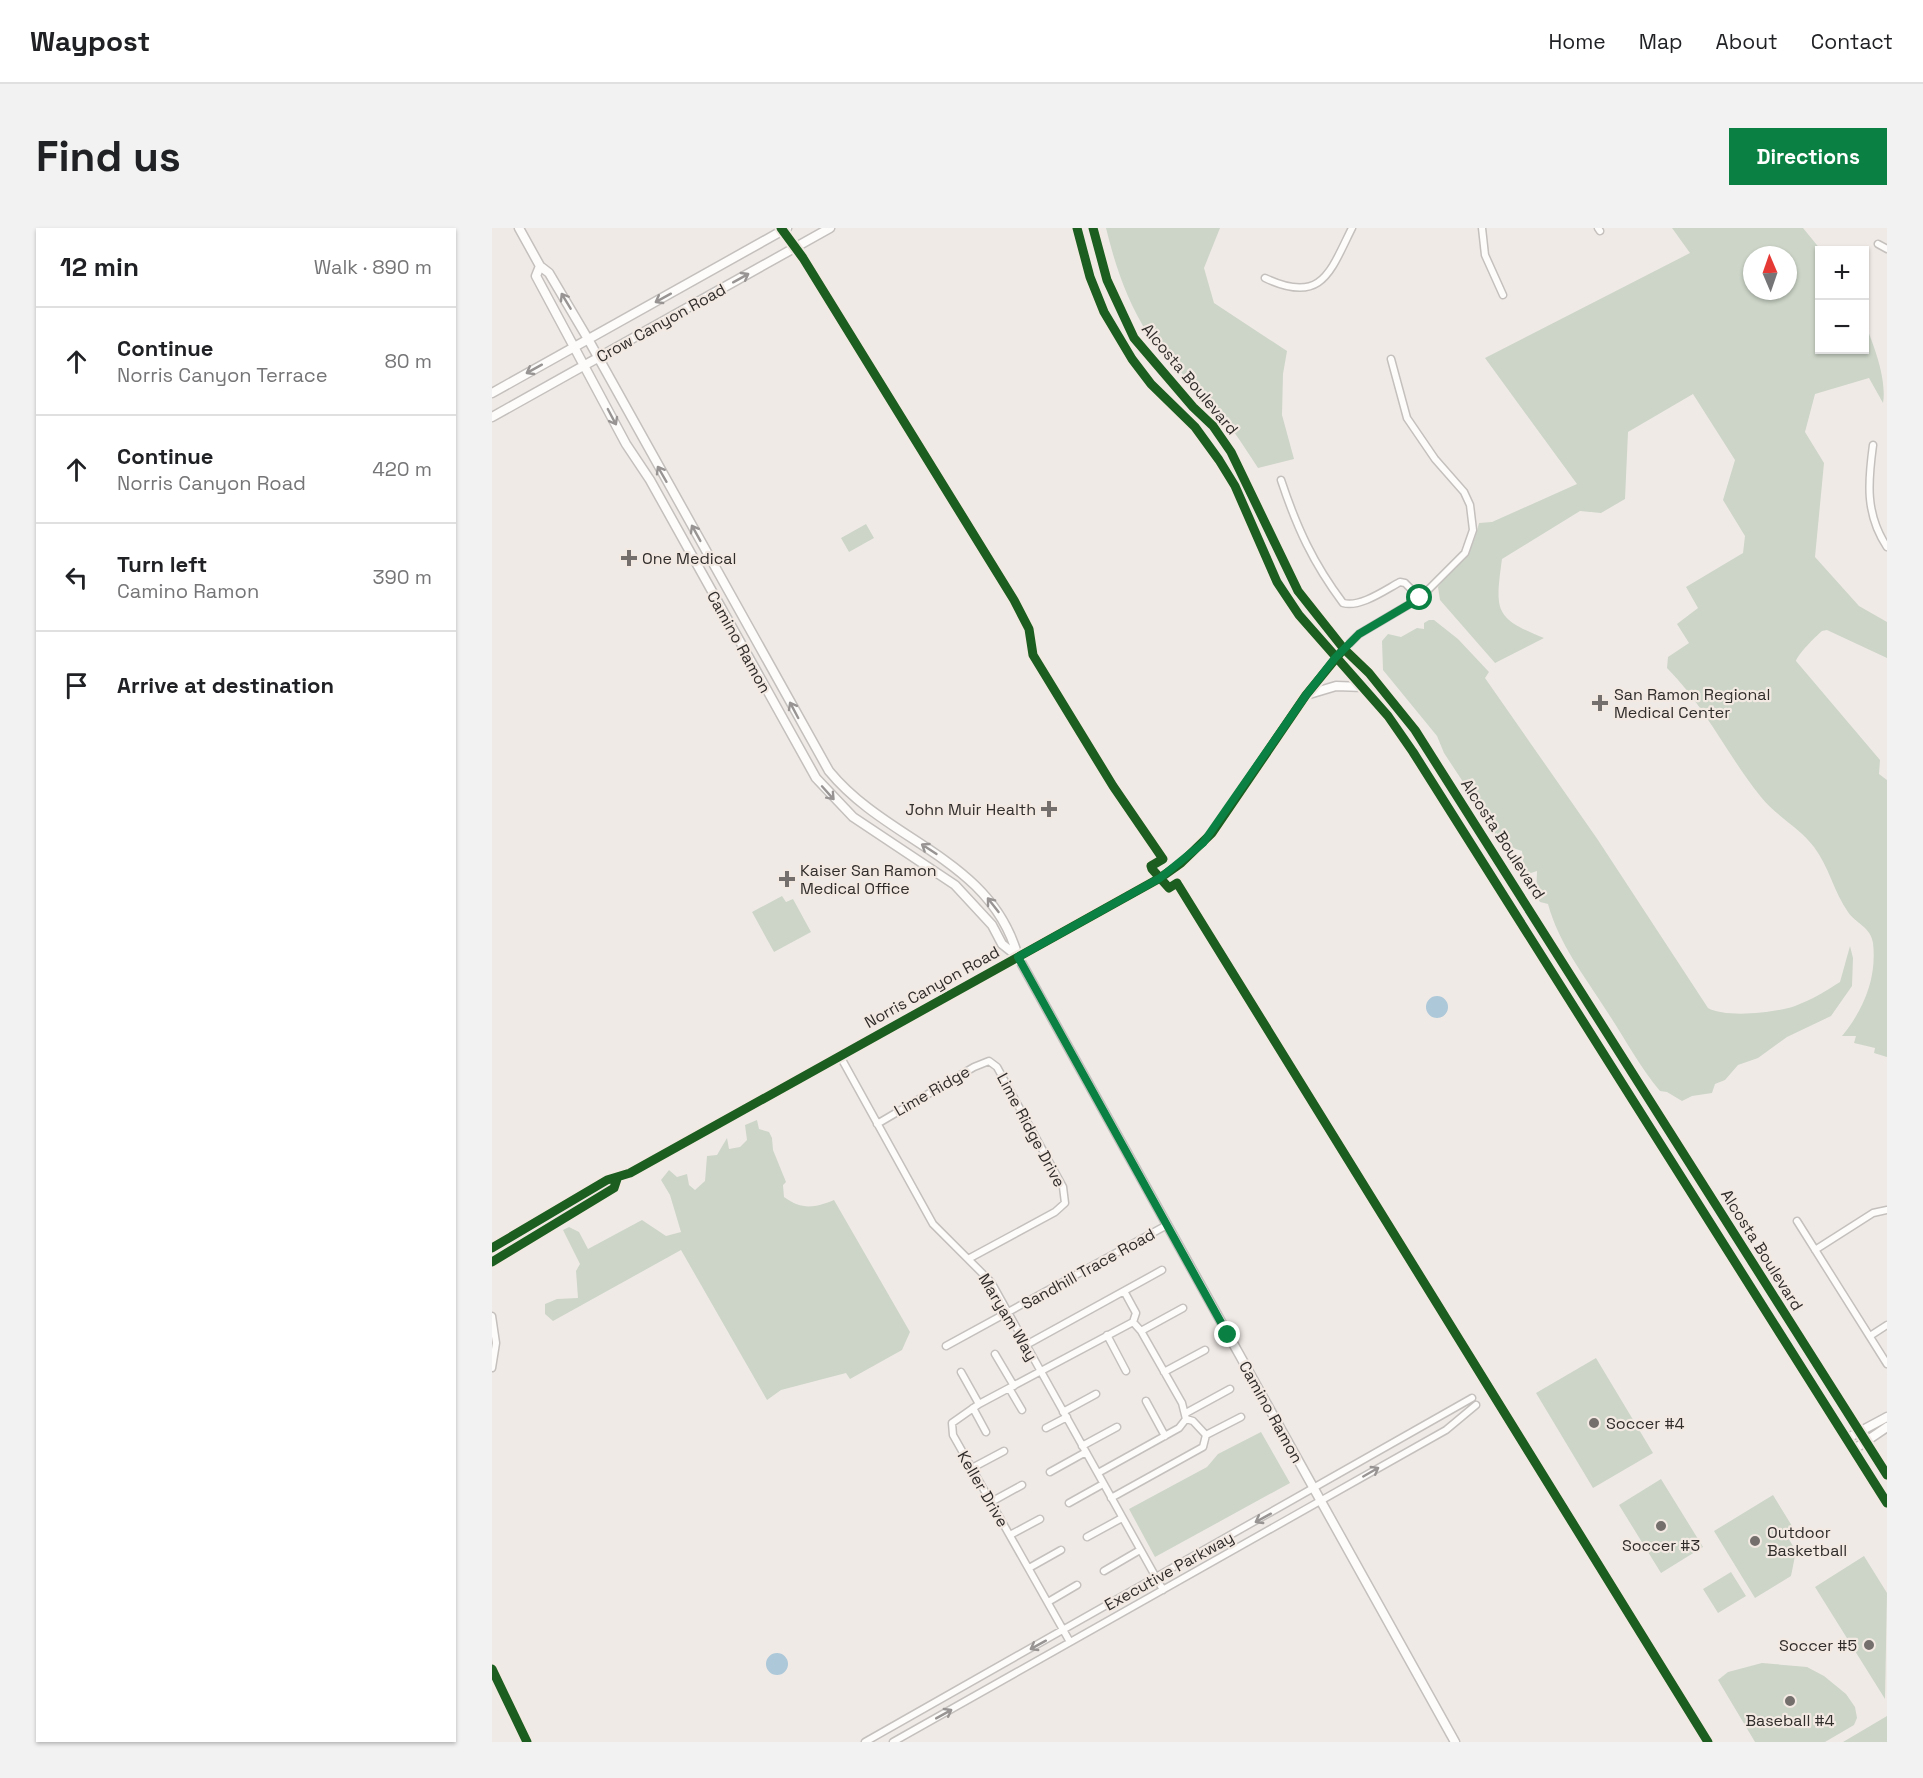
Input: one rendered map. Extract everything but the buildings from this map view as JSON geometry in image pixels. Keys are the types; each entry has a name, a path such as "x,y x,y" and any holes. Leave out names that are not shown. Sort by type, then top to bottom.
{"main road":[{"name":"Camino Ramon","path":"519,228 540,266 549,273 599,358 829,771 847,792 868,810 946,860 975,884 996,908 1012,936 1018,957 1455,1742"},
{"name":"Crow Canyon Road","path":"492,393 787,228"},
{"name":"Crow Canyon Road","path":"492,417 830,228"},
{"name":"Alcosta Boulevard","path":"1077,228 1090,277 1104,312 1120,341 1151,384 1195,427 1219,460 1235,486 1277,582 1299,615 1335,658 1364,687 1413,752 1887,1503"},
{"name":"Alcosta Boulevard","path":"1093,228 1107,280 1134,338 1193,407 1213,426 1231,452 1298,591 1344,649 1369,674 1415,730 1887,1475"},
{"name":"Camino Ramon","path":"540,266 536,276 816,778 853,817 943,875 960,889 992,925 1002,944 1018,957"},
{"name":"Norris Canyon Road","path":"492,1248 596,1186 617,1179 1160,878 1203,843 1306,695 1344,649"},
{"path":"1306,695 1336,686 1364,687"},
{"name":"Norris Canyon Road","path":"492,1262 614,1188 617,1179"},
{"path":"1846,1439 1887,1416"},
{"path":"1853,1450 1887,1427"}],"street":[{"path":"1265,278 1281,286 1300,289 1318,285 1329,276 1352,228"},
{"path":"1482,228 1485,255 1503,295"},
{"path":"1878,244 1887,249"},
{"path":"1344,649 1359,634 1420,598 1465,554 1473,530 1472,516 1464,492 1435,459 1407,418 1391,359"},
{"path":"1873,445 1868,499 1870,514 1887,547"},
{"path":"1281,480 1298,531 1320,572 1343,603 1349,605 1400,582 1405,583 1420,598"},
{"name":"Maryam Way","path":"840,1056 933,1224 970,1258 991,1282 1163,1590"},
{"name":"Lime Ridge","path":"877,1124 958,1076 989,1061"},
{"name":"Lime Ridge Drive","path":"970,1258 1055,1212 1065,1203 1063,1187 1042,1146 997,1067 989,1061"},
{"path":"1815,1250 1873,1213 1887,1210"},
{"path":"1797,1221 1887,1364"},
{"name":"Sandhill Trace Road","path":"946,1346 1167,1225"},
{"path":"1026,1345 1162,1270"},
{"path":"1124,1291 1136,1313 1133,1322 1141,1331 1186,1416 1206,1435"},
{"path":"1141,1331 1183,1308"},
{"path":"492,1316 496,1343 492,1368"},
{"name":"Keller Drive","path":"1070,1642 953,1435 952,1428 956,1420 976,1406 1133,1322"},
{"path":"1870,1336 1887,1325"},
{"path":"1107,1335 1126,1371"},
{"path":"1164,1372 1205,1350"},
{"path":"996,1354 1022,1410"},
{"path":"961,1372 986,1432"},
{"path":"1098,1473 1179,1428 1186,1416 1230,1389"},
{"path":"1046,1428 1096,1394"},
{"path":"1146,1401 1165,1436"},
{"name":"Executive Parkway","path":"865,1742 1474,1401 1446,1430 893,1742"},
{"path":"1111,1498 1197,1452 1203,1447 1206,1435 1241,1417"},
{"path":"1082,1446 1117,1426"},
{"path":"972,1468 1004,1451"},
{"path":"1050,1472 1086,1452"},
{"path":"1069,1503 1103,1484"},
{"path":"991,1502 1022,1485"},
{"path":"1087,1537 1122,1518"},
{"path":"1010,1536 1040,1519"},
{"path":"1029,1568 1061,1550"},
{"path":"1104,1571 1140,1550"},
{"path":"1048,1602 1077,1585"},
{"path":"1080,1621 1087,1633"},
{"path":"492,1669 527,1742"}],"shaded area":[{"path":"1106,228 1220,228 1204,268 1214,303 1287,351 1283,374 1282,415 1294,459 1258,468 1217,409 1155,343 1128,296"},
{"path":"1672,228 1803,228 1818,246 1815,246 1815,354 1869,354 1869,334 1879,363 1884,394 1883,403 1869,378 1815,394 1805,432 1824,463 1815,557 1859,606 1887,622 1887,658 1827,630 1815,637 1796,661 1880,760 1879,774 1887,780 1887,1057 1874,1053 1875,1048 1854,1043 1856,1036 1842,1036 1863,1004 1871,981 1874,956 1872,938 1848,912 1814,847 1761,797 1693,698 1667,668 1668,657 1689,643 1677,624 1698,608 1686,587 1743,553 1745,536 1723,500 1735,460 1693,394 1628,432 1625,499 1601,513 1580,511 1502,559 1499,602 1502,610 1515,625 1544,638 1495,663 1440,600 1438,587 1468,553 1479,523 1492,522 1577,484 1485,358 1690,253"},
{"path":"866,524 874,538 849,552 841,538"},
{"path":"1434,620 1458,639 1489,672 1485,678 1598,840 1708,1008 1738,1014 1775,1011 1801,1004 1840,982 1850,946 1853,958 1852,986 1831,1016 1787,1037 1758,1058 1738,1065 1725,1080 1715,1084 1712,1093 1692,1096 1682,1101 1667,1092 1660,1091 1638,1062 1573,959 1559,933 1548,904 1540,902 1536,896 1537,871 1528,874 1524,869 1522,851 1504,845 1480,815 1469,791 1444,753 1437,736 1383,670 1382,641 1388,634 1401,637 1417,628 1424,629 1424,623"},
{"path":"782,896 786,902 793,899 811,932 774,952 752,912"},
{"path":"757,1120 759,1129 769,1132 772,1138 773,1150 786,1182 783,1185 784,1197 802,1206 820,1205 834,1200 910,1332 902,1350 850,1379 846,1373 781,1390 767,1400 681,1250 553,1321 545,1314 545,1304 557,1299 578,1298 576,1271 580,1264 563,1230 569,1227 579,1232 588,1249 642,1220 666,1236 681,1232 670,1195 661,1180 669,1170 677,1177 687,1174 689,1185 695,1190 705,1181 707,1156 717,1155 727,1138 729,1149 740,1147 747,1140 745,1125"},
{"name":"Soccer #4","path":"1596,1358 1653,1453 1593,1488 1536,1393"},
{"path":"1261,1432 1290,1483 1155,1557 1129,1509 1207,1467 1218,1454"},
{"name":"Soccer #3","path":"1661,1479 1703,1547 1661,1573 1619,1505"},
{"name":"Outdoor Basketball","path":"1773,1495 1792,1526 1784,1531 1796,1551 1791,1576 1755,1598 1714,1531"},
{"name":"Soccer #5","path":"1864,1556 1887,1593 1885,1699 1815,1587"},
{"path":"1731,1572 1746,1596 1718,1613 1703,1589"},
{"name":"Baseball #4","path":"1762,1663 1807,1667 1824,1676 1846,1694 1855,1707 1857,1718 1854,1725 1825,1742 1755,1742 1718,1680 1728,1672"},
{"path":"1887,1716 1887,1742 1843,1742"}],"water":[{"path":"1433,996 1441,996 1448,1003 1448,1011 1441,1018 1433,1018 1426,1011 1426,1003"},
{"path":"773,1653 781,1653 788,1660 788,1668 781,1675 773,1675 766,1668 766,1660"}],"cycle path":[{"path":"781,228 803,258 1014,600 1029,629 1033,655 1113,786 1163,859 1151,866 1152,869 1169,888 1177,883 1708,1742"},
{"path":"1077,228 1090,277 1104,312 1132,359 1151,384 1195,427 1219,460 1235,486 1277,582 1299,615 1388,716 1413,752 1887,1503"},
{"path":"1093,228 1107,280 1134,338 1193,407 1213,426 1231,452 1298,591 1344,649 1369,673 1415,730 1887,1475"},
{"path":"492,1248 607,1180 630,1173 1160,878 1181,863 1212,833 1306,695 1342,651"},
{"path":"492,1262 614,1188 617,1179"},
{"path":"492,1669 527,1742"}],"place":[{"name":"One Medical","path":"629,558"},
{"name":"San Ramon Regional Medical Center","path":"1600,703"},
{"name":"John Muir Health","path":"1049,809"},
{"name":"Kaiser San Ramon Medical Office","path":"787,879"},
{"name":"Soccer #4","path":"1594,1423"},
{"name":"Soccer #3","path":"1661,1526"},
{"name":"Outdoor Basketball","path":"1755,1541"},
{"name":"Soccer #5","path":"1869,1645"},
{"name":"Baseball #4","path":"1790,1701"}],"route":[{"path":"1228,1335 1018,957 1160,878 1181,863 1212,833 1306,695 1335,658 1359,634 1420,598"}]}
